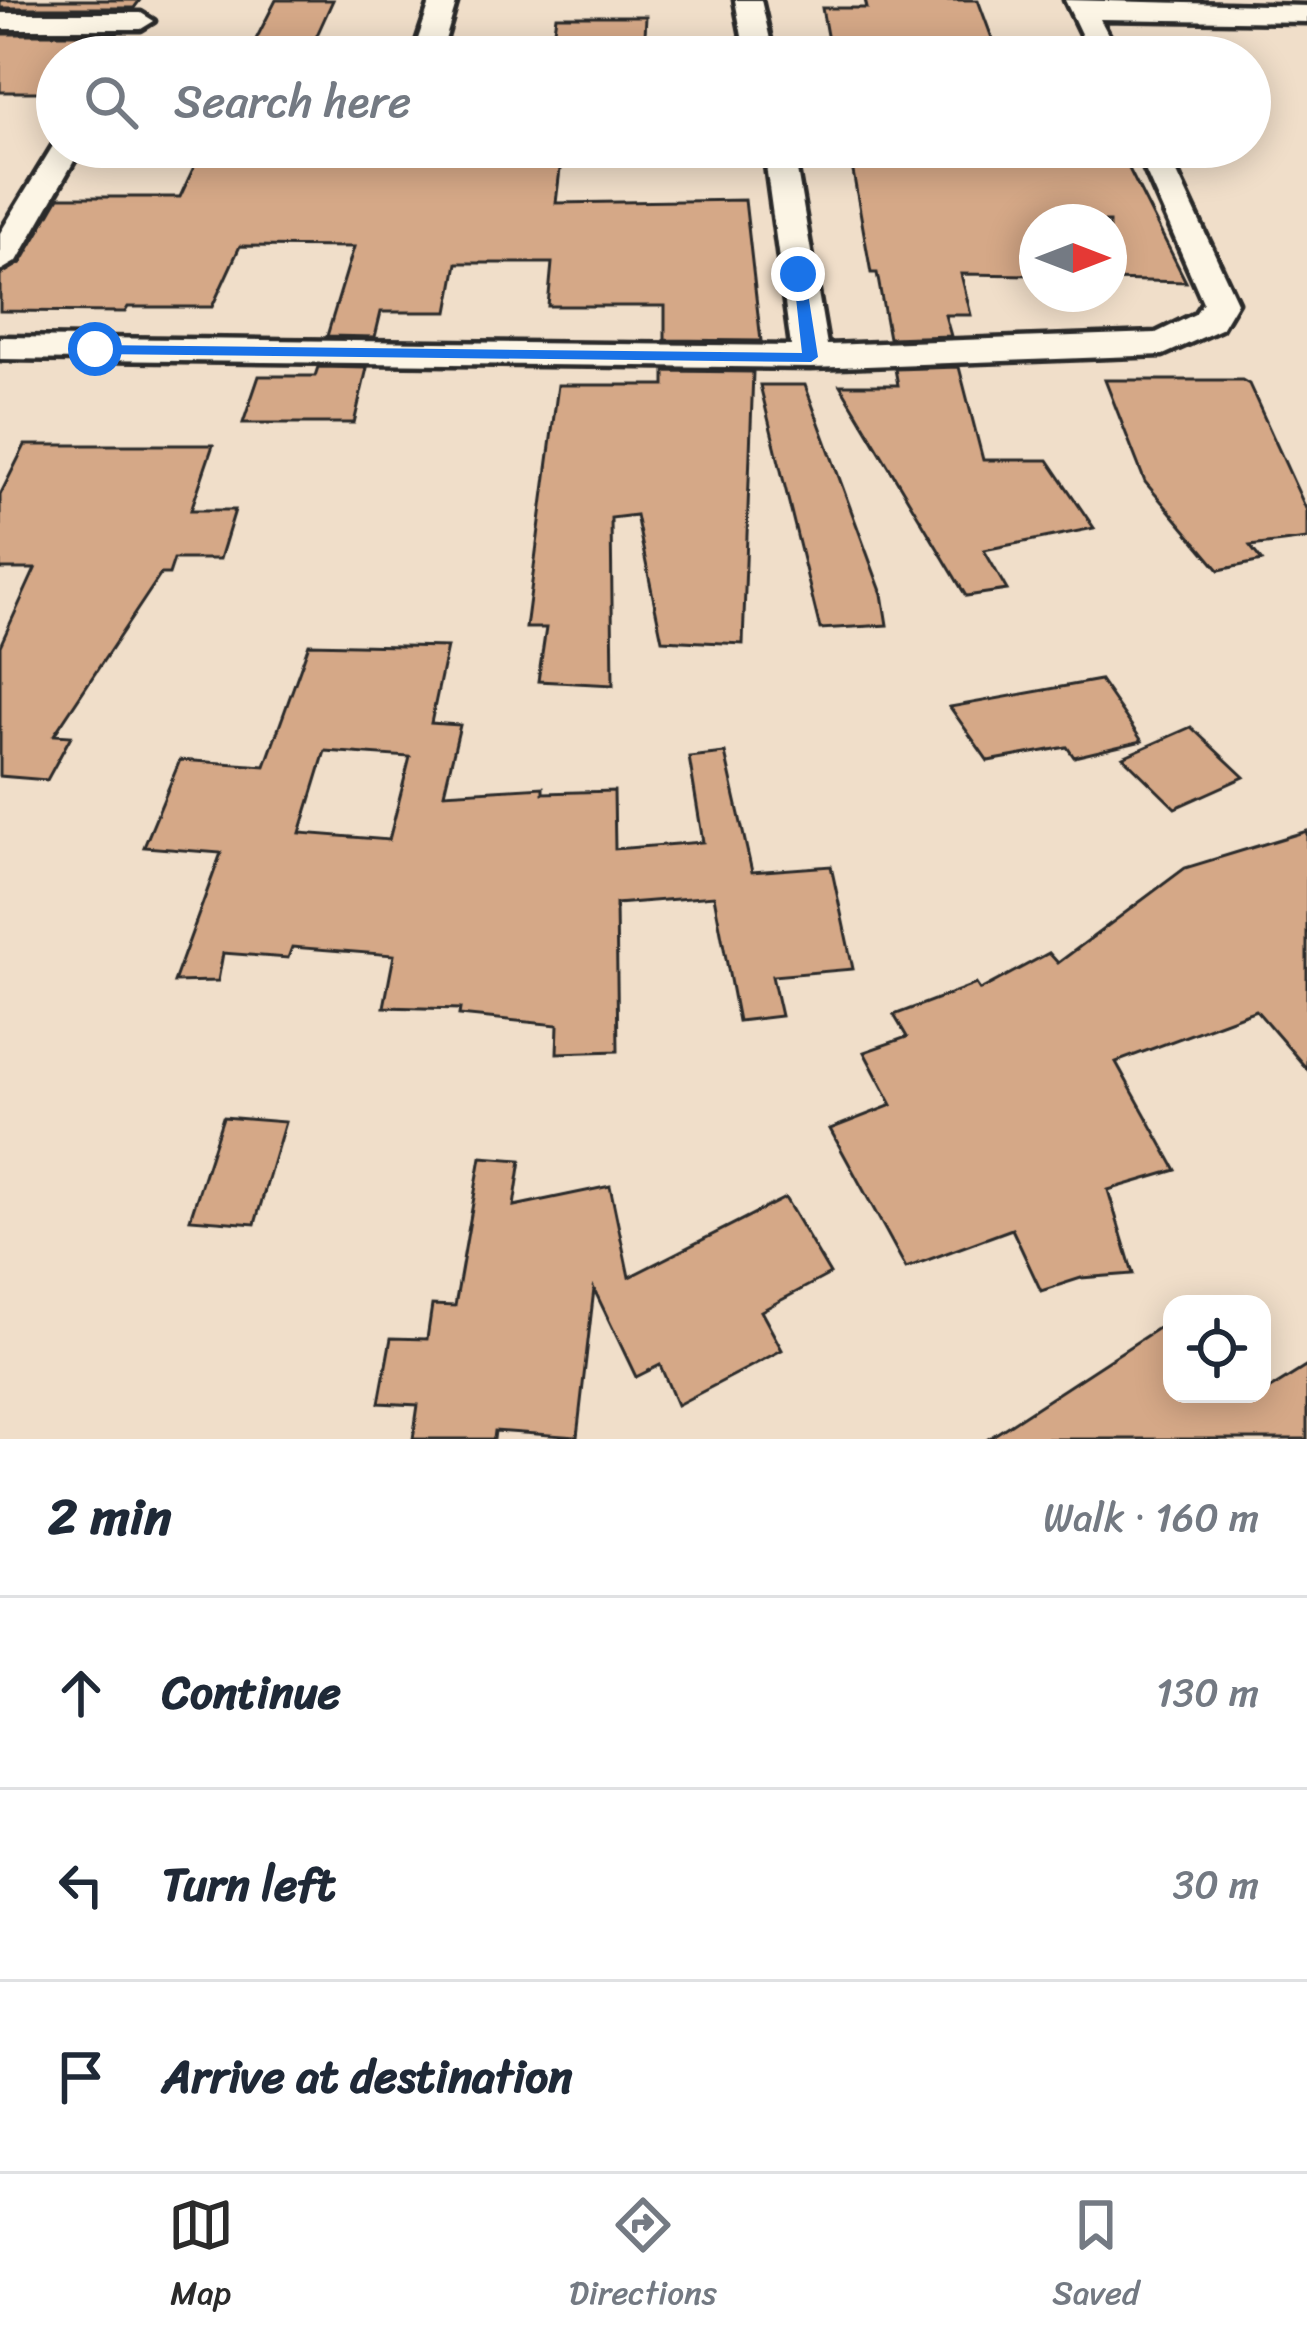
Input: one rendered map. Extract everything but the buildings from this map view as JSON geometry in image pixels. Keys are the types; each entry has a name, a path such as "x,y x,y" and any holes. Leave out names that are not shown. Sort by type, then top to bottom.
{"street":[{"path":"433,36 444,0"},
{"path":"748,0 756,36"},
{"path":"1096,36 1081,6 1307,14"},
{"path":"0,21 147,10"},
{"path":"0,261 55,168"},
{"path":"782,168 811,357"},
{"path":"0,348 811,357 1162,344 1208,321 1220,302 1159,168"}],"route":[{"path":"95,349 811,357 798,274"}]}
